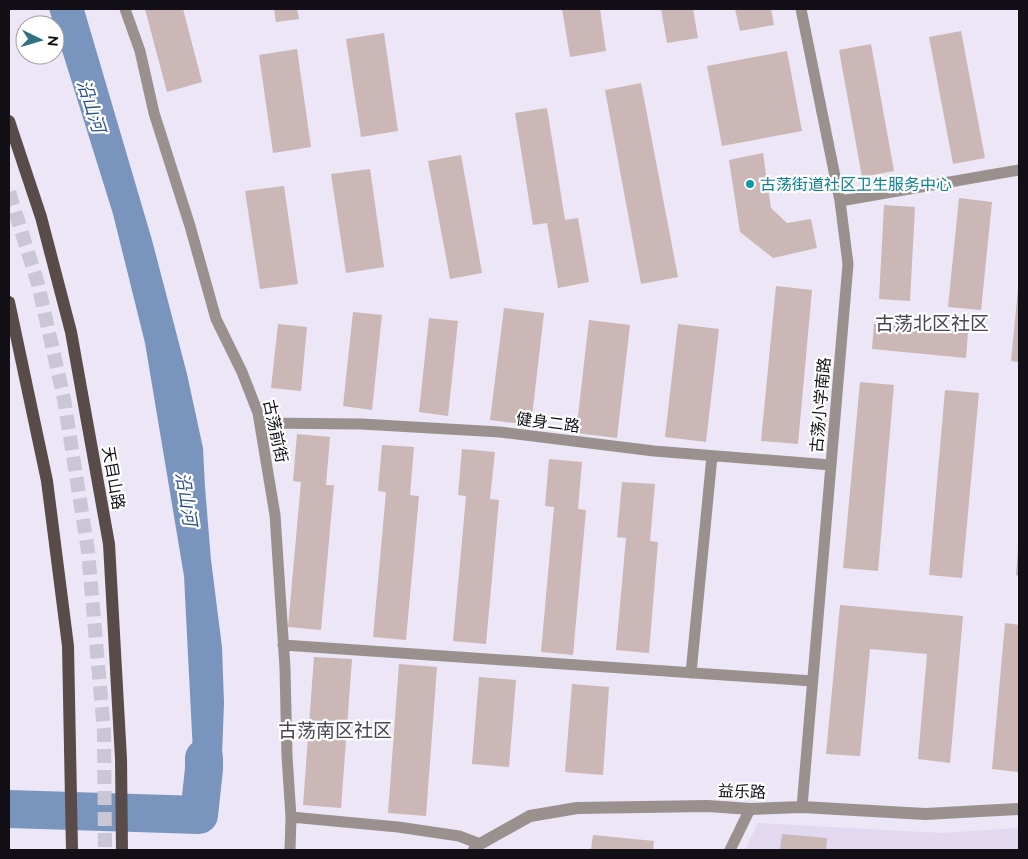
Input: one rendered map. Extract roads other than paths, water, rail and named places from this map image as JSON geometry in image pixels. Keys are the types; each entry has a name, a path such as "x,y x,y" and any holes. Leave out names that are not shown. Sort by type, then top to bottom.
{"main road":[{"name":"天目山路","path":"9,121 41,217 72,332 109,544 121,759 122,850"},
{"path":"9,302 47,481 68,646 72,850"}],"street":[{"name":"益乐路","path":"477,847 530,816 577,808 708,806 925,814 1019,809"}],"lane":[{"name":"古荡前街","path":"125,9 140,50 154,113 190,226 216,319 242,372 260,423 275,516 291,817 290,850"},
{"name":"古荡小学南路","path":"801,9 840,201 848,264 802,808"},
{"path":"840,201 1019,170"},
{"name":"健身二路","path":"260,423 361,424 500,432 654,451 831,465"},
{"path":"691,673 712,456"},
{"path":"283,645 812,681"},
{"path":"730,850 750,809"},
{"path":"291,817 398,827 460,836 477,847"}],"water":[{"path":"49,9 84,9 152,240 187,374 203,448 211,560 222,647 224,703 222,756 215,811 189,807 193,785 193,753 184,576 145,343 113,214 65,60 65,15 51,15"}],"waterway":[{"name":"沿山河","path":"9,809 199,815 204,758"}],"tunnel":[{"path":"9,192 38,284 64,399 88,551 104,732 105,850"}],"place":[{"name":"古荡街道社区卫生服务中心","path":"750,184"}],"district":[{"name":"古荡北区社区","path":"932,323"},
{"name":"古荡南区社区","path":"335,730"}]}
